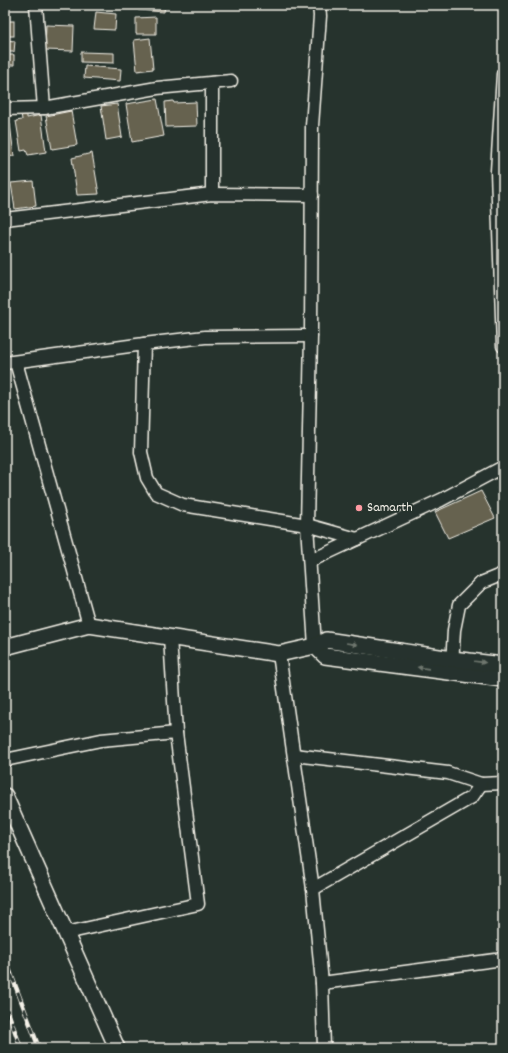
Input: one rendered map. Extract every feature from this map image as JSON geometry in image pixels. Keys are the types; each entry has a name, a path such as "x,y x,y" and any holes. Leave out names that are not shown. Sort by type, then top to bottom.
{"street":[{"path":"36,5 44,108"},
{"path":"319,5 320,16 312,126 311,336 307,524 315,646 325,656 452,665 503,665"},
{"path":"503,74 501,137 496,171 503,346"},
{"path":"5,109 44,108 157,88 231,81"},
{"path":"212,83 212,194"},
{"path":"5,219 212,194 312,195"},
{"path":"89,625 10,362 205,337 311,336"},
{"path":"144,344 141,452 147,478 156,493 183,505 307,524 357,539"},
{"path":"310,561 441,500 503,467"},
{"path":"452,665 454,630 459,605 481,583 503,574"},
{"path":"5,647 89,625 279,654 315,646"},
{"path":"66,933 198,904 176,733 170,637"},
{"path":"279,654 313,889 322,983 324,1048"},
{"path":"452,665 503,679"},
{"path":"5,760 101,740 176,733"},
{"path":"294,755 448,773 481,784 503,784"},
{"path":"313,889 472,798 481,784"},
{"path":"5,796 117,1048"},
{"path":"322,983 503,959"}],"building":[{"path":"139,5 165,5 164,12 138,10"},
{"path":"96,12 116,14 115,30 94,29"},
{"path":"156,17 156,34 136,34 136,18"},
{"path":"5,21 14,21 14,36 5,36"},
{"path":"46,25 74,26 73,51 45,50"},
{"path":"150,38 153,69 137,71 134,40"},
{"path":"5,40 15,41 14,52 5,52"},
{"path":"81,52 114,53 114,63 81,62"},
{"path":"5,55 14,55 14,65 5,65"},
{"path":"85,66 121,69 120,81 84,78"},
{"path":"157,99 164,136 132,142 126,104"},
{"path":"173,101 174,103 196,102 197,126 166,127 165,102"},
{"path":"117,104 122,137 106,140 101,106"},
{"path":"71,111 77,145 52,149 46,116"},
{"path":"27,112 27,118 41,115 46,152 28,155 26,150 21,151 16,121 22,120 21,113"},
{"path":"10,124 14,156 5,157 5,125"},
{"path":"92,153 99,194 77,195 72,158"},
{"path":"33,181 36,206 15,209 11,183"},
{"path":"503,485 503,501 497,488"},
{"path":"481,491 495,518 448,538 435,512"}],"railway":[{"path":"5,958 39,1048"},
{"path":"5,1004 21,1048"},
{"path":"5,1042 7,1048"}],"place":[{"name":"Samarth","path":"359,508"}]}
